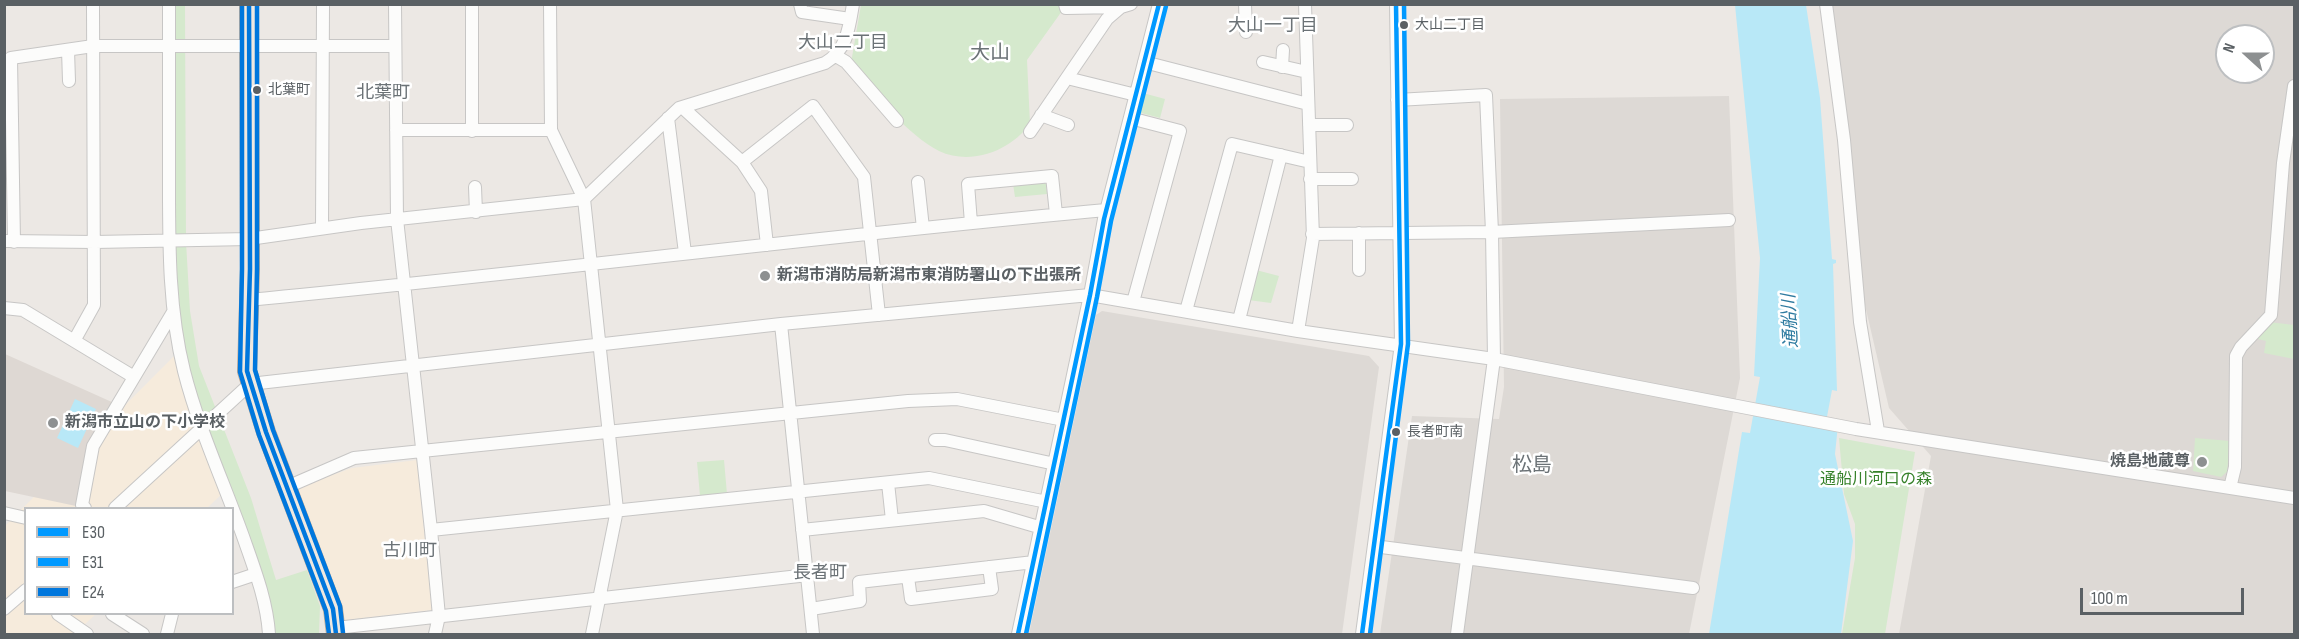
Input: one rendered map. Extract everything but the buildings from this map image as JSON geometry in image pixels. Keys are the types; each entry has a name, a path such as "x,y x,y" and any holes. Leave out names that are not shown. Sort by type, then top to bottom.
{"highway":[{"path":"249,4 247,371 287,487 333,609 336,631"}],"street":[{"path":"74,341 94,306 93,4"},
{"path":"169,4 169,241 173,312 184,370 201,428 229,507"},
{"path":"322,228 323,4"},
{"path":"395,4 397,219 439,616 435,634"},
{"path":"472,4 472,131"},
{"path":"550,4 551,130 584,199 617,510 592,634"},
{"path":"800,4 802,12 850,19"},
{"path":"395,46 93,46 8,58 10,241 249,239 397,219 584,199 682,107 825,63 836,56 847,37 853,4"},
{"path":"1065,4 1065,8 1124,5"},
{"path":"1018,634 1106,210 1159,4"},
{"path":"1245,4 1246,32"},
{"path":"1298,331 1312,234 1305,4"},
{"path":"1362,634 1401,344 1396,4"},
{"path":"1826,4 1844,140 1860,322 1878,431"},
{"path":"1030,132 1107,19 1124,5"},
{"path":"68,50 69,81"},
{"path":"1282,67 1283,50"},
{"path":"836,56 846,62 897,121"},
{"path":"1144,62 1308,104"},
{"path":"1263,62 1307,72"},
{"path":"1067,78 1136,95"},
{"path":"2230,488 2235,467 2236,356 2241,347 2271,315 2283,163 2295,86"},
{"path":"1397,99 1486,95 1492,232 1494,359 1457,634"},
{"path":"742,162 813,106 864,177 879,315"},
{"path":"682,107 742,162 761,191 767,245"},
{"path":"1041,115 1068,125"},
{"path":"668,118 686,254"},
{"path":"1130,118 1180,131 1133,302"},
{"path":"1309,125 1347,125"},
{"path":"396,130 551,130"},
{"path":"1186,311 1232,144 1310,162"},
{"path":"1239,320 1281,155"},
{"path":"971,223 968,184 1052,176 1056,214"},
{"path":"1310,179 1352,178"},
{"path":"918,182 923,228"},
{"path":"475,188 476,212"},
{"path":"248,300 403,286 1106,210"},
{"path":"1312,234 1492,232 1729,220"},
{"path":"1359,233 1359,270"},
{"path":"116,507 250,384 781,324 1090,295 1298,331 1494,359 1856,429 2295,498"},
{"path":"4,308 23,310 134,377"},
{"path":"84,507 93,446 173,312"},
{"path":"781,324 813,634"},
{"path":"287,487 354,458 422,453 898,402 957,399 1064,420"},
{"path":"935,440 945,440 1055,464"},
{"path":"431,530 929,478 1047,502"},
{"path":"888,483 892,520"},
{"path":"802,530 984,511 1041,528"},
{"path":"4,513 24,518"},
{"path":"234,519 256,574 267,614 269,634"},
{"path":"1374,546 1693,588"},
{"path":"812,609 860,601 859,582 1034,562"},
{"path":"908,576 911,599 992,589 989,567"},
{"path":"234,581 256,574"},
{"path":"336,631 439,616 808,575"},
{"path":"6,606 24,592"},
{"path":"59,615 87,634"},
{"path":"114,615 142,634"},
{"path":"167,634 171,615"}],"shaded area":[{"path":"1831,5 2294,5 2294,634 1899,634 1931,456 1889,408 1861,288 1839,53"},
{"path":"1729,96 1740,378 1689,634 1380,634 1412,416 1499,419 1504,387 1500,99"},
{"path":"1102,311 1369,356 1379,367 1342,634 1029,634 1096,315"},
{"name":"新潟市立山の下小学校","path":"5,354 114,403 89,443 76,506 5,491"},
{"path":"175,355 222,494 208,507 24,507 24,615 95,615 74,634 5,634 5,526"},
{"path":"417,460 432,610 345,620 296,488 352,468"}],"green space":[{"path":"169,5 185,5 186,242 190,311 199,366 251,498 276,580 307,570 320,606 319,634 269,634 267,614 234,521 234,507 229,507 201,428 173,312"},
{"path":"861,5 1062,5 1062,11 1027,60 1030,124 1012,142 977,156 951,155 927,144 891,112 851,63"},
{"path":"1143,93 1165,99 1160,118 1141,113 1139,109"},
{"path":"1042,181 1046,184 1047,194 1015,197 1013,184"},
{"path":"1256,270 1279,276 1271,303 1248,300"},
{"path":"2269,322 2294,325 2294,359 2264,353 2266,341 2254,338"},
{"name":"通船川河口の森","path":"1839,438 1915,452 1885,634 1842,634 1855,558 1855,524 1844,494"},
{"path":"2195,438 2230,441 2227,472 2221,477 2193,471"},
{"path":"724,460 727,494 700,496 697,462"}],"water":[{"name":"通船川","path":"1735,5 1806,5 1820,98 1832,259 1836,260 1833,264 1837,391 1832,390 1826,422 1838,425 1835,454 1853,541 1841,634 1709,634 1742,432 1750,433 1760,377 1754,376 1760,258"},
{"path":"75,399 96,409 78,448 57,438"}],"transit line":[{"path":"242,4 240,372 259,435 326,611 329,634"},
{"name":"E24","path":"249,4 250,269 247,371 266,432 333,609 336,634"},
{"path":"257,4 255,370 273,430 340,606 343,633"},
{"name":"E30","path":"1018,634 1104,219 1159,4"},
{"name":"E30","path":"1362,634 1401,344 1396,4"},
{"name":"E31","path":"1370,634 1408,344 1404,4"},
{"name":"E31","path":"1026,634 1111,221 1166,6"}],"place":[{"name":"大山二丁目","path":"1404,25"},
{"name":"北葉町","path":"257,90"},
{"name":"新潟市消防局新潟市東消防署山の下出張所","path":"765,276"},
{"name":"新潟市立山の下小学校","path":"53,423"},
{"name":"長者町南","path":"1396,432"},
{"name":"焼島地蔵尊","path":"2202,462"}],"district":[{"name":"大山一丁目","path":"1273,26"},
{"name":"大山二丁目","path":"843,43"},
{"name":"大山","path":"990,54"},
{"name":"北葉町","path":"383,93"},
{"name":"松島","path":"1532,466"},
{"name":"古川町","path":"410,551"},
{"name":"長者町","path":"820,573"}]}
